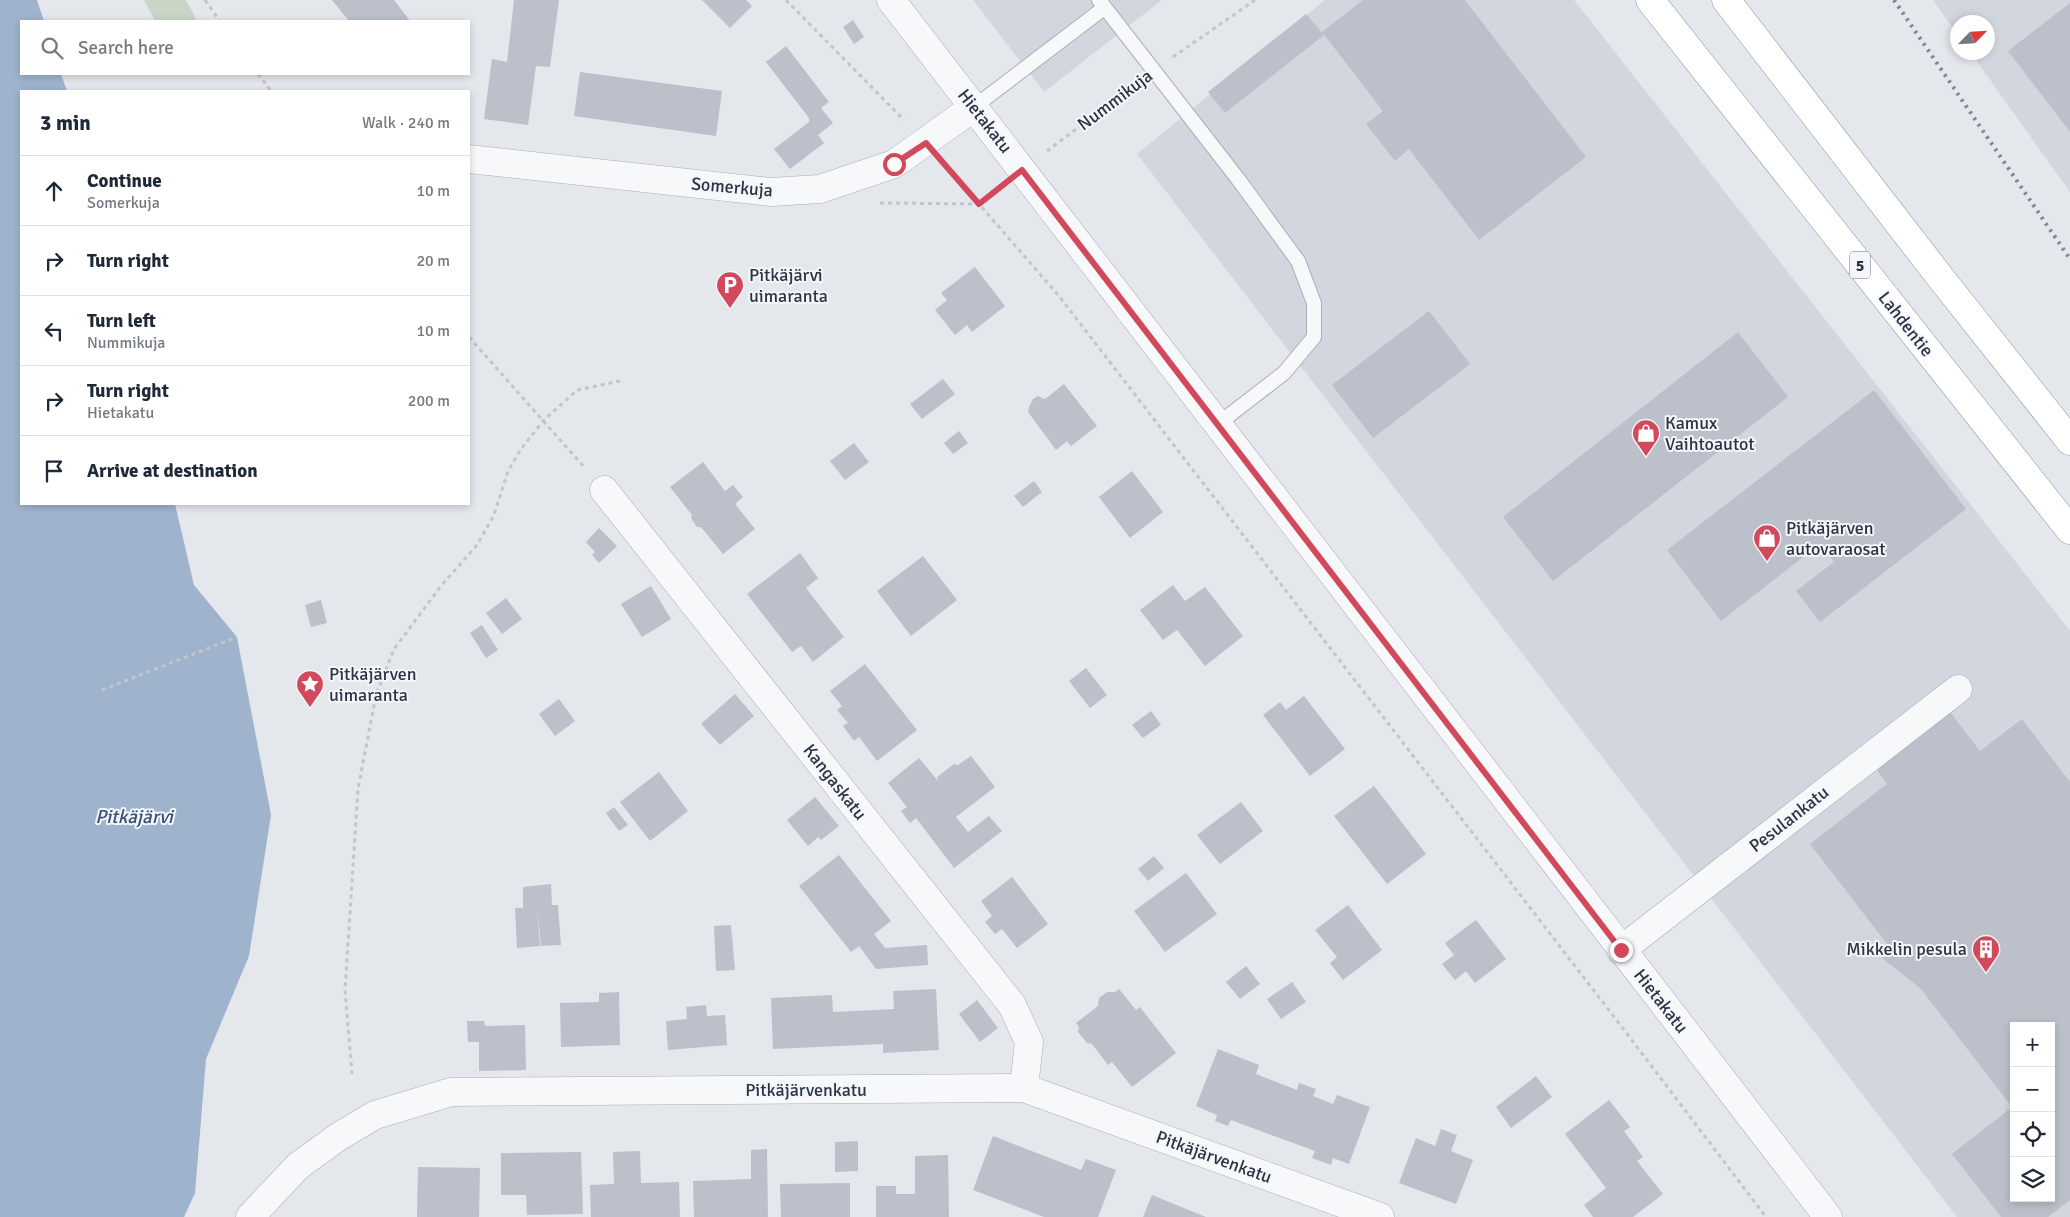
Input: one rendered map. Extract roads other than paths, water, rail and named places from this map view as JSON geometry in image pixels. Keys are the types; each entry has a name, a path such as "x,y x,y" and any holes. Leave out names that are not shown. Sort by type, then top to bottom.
{"highway":[{"name":"Lahdentie","path":"1650,0 2070,530"},
{"path":"1726,0 1940,277 2070,441"}],"street":[{"name":"Hietakatu","path":"891,0 1828,1217"},
{"name":"Somerkuja","path":"470,159 771,192 820,189 894,164 974,107"},
{"name":"Kangaskatu","path":"604,490 1012,1005 1029,1042 1024,1088"},
{"name":"Pesulankatu","path":"1621,950 1958,689"},
{"name":"Pitkäjärvenkatu","path":"250,1217 298,1166 338,1137 375,1115 451,1092 1024,1088 1380,1217"}],"lane":[{"path":"974,107 1101,4 1154,70 1298,260 1314,303 1314,337 1284,373 1218,424"}],"water":[{"name":"Pitkäjärvi","path":"0,0 37,0 44,20 20,20 20,75 61,75 67,90 20,90 20,505 175,505 194,585 237,637 271,815 249,956 206,1059 195,1193 184,1217 0,1217"}],"railway":[{"path":"1894,0 2070,259"}],"place":[{"name":"Pitkäjärvi uimaranta","path":"730,309"},
{"name":"Kamux Vaihtoautot","path":"1646,457"},
{"name":"Pitkäjärven autovaraosat","path":"1767,562"},
{"name":"Pitkäjärven uimaranta","path":"310,708"},
{"name":"Mikkelin pesula","path":"1986,973"}]}
